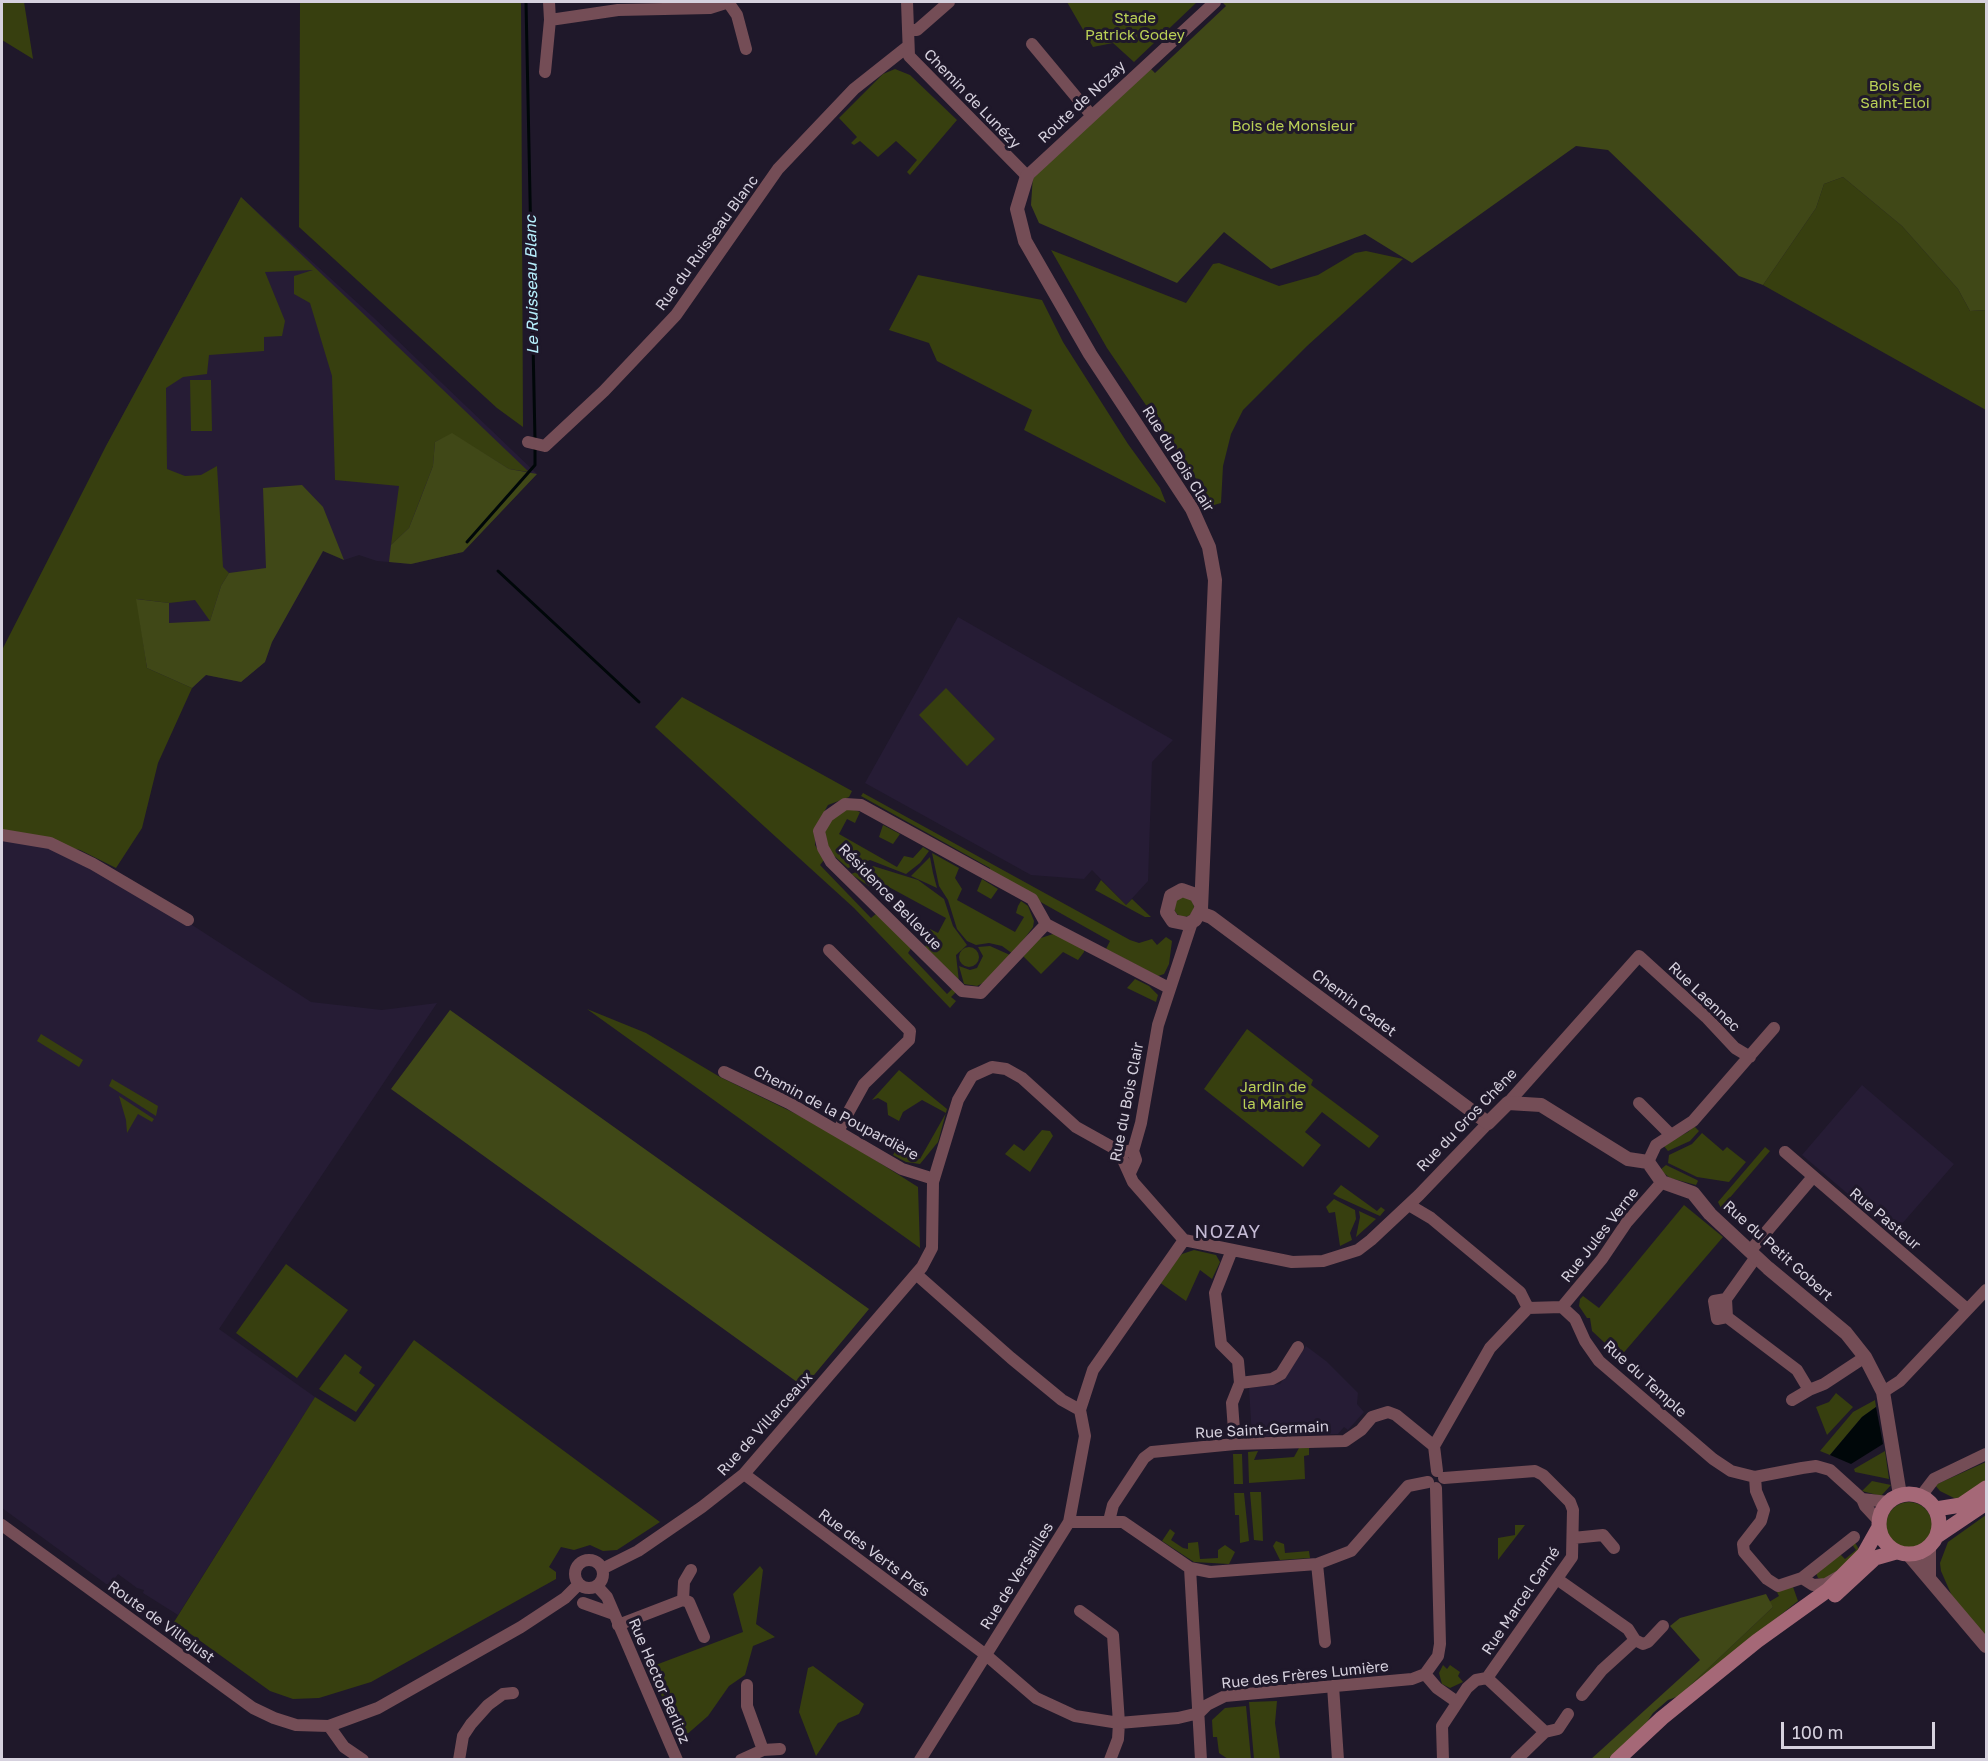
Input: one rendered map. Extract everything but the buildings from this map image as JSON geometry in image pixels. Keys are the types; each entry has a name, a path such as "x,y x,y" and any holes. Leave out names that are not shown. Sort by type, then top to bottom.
{"main road":[{"path":"1936,1509 1961,1505 1986,1488"},
{"path":"1617,1760 1662,1718 1757,1641 1828,1590 1864,1554 1894,1498 1921,1496 1936,1509 1939,1527 1933,1541"},
{"path":"1716,1676 1852,1583 1875,1558 1902,1553 1933,1541 1986,1503"},
{"path":"1878,1525 1888,1546 1902,1553"}],"street":[{"path":"545,72 550,20 549,2"},
{"path":"550,20 618,10 710,8 728,2 737,15 746,49"},
{"name":"Chemin de Lunézy","path":"908,2 907,47 916,66 1026,178"},
{"path":"908,30 917,30 949,2"},
{"name":"Route de Nozay","path":"1026,178 1215,2"},
{"path":"1032,44 1092,116"},
{"name":"Rue du Ruisseau Blanc","path":"528,442 545,446 604,391 676,315 778,169 855,89 907,47"},
{"name":"Rue du Bois Clair","path":"1026,178 1017,209 1028,247 1090,354 1192,509 1209,547 1215,580 1201,858 1193,916 1158,1025 1141,1123 1133,1151 1136,1160 1130,1173 1149,1203 1184,1240"},
{"name":"Résidence Bellevue","path":"846,804 861,805 1032,899 1046,924 981,993 962,991 831,862 823,848 819,831 828,816 846,804"},
{"path":"2,835 50,843 93,864 188,920"},
{"name":"Rue du Bois Clair","path":"1187,890 1196,876 1201,858"},
{"path":"1187,890 1178,891 1168,901 1170,916 1193,916"},
{"name":"Chemin Cadet","path":"1187,890 1196,895 1193,916 1211,917 1488,1123"},
{"path":"1046,924 1169,988"},
{"path":"829,950 909,1029 910,1034 909,1040 864,1084 838,1131"},
{"name":"Rue du Gros Chêne","path":"1232,1250 1292,1262 1323,1261 1358,1250 1409,1205 1508,1103 1639,956"},
{"name":"Rue Laennec","path":"1639,956 1706,1017 1735,1048 1750,1057"},
{"path":"1648,1162 1656,1145 1693,1121 1774,1028"},
{"name":"Rue de Villarceaux","path":"602,1569 638,1551 744,1474 916,1274 932,1248 934,1179 958,1100 966,1084 979,1071 992,1067 1006,1069 1022,1078 1076,1127 1119,1150"},
{"name":"Chemin de la Poupardière","path":"724,1072 838,1131 902,1169 934,1179"},
{"path":"1508,1103 1541,1105 1628,1159 1648,1162 1662,1182"},
{"path":"1639,1103 1671,1135"},
{"path":"1130,1173 1119,1150 1133,1151"},
{"name":"Rue Pasteur","path":"1785,1152 1812,1178 1967,1309"},
{"path":"1809,1390 1797,1370 1727,1317 1726,1299 1753,1254 1812,1178"},
{"name":"Rue du Petit Gobert","path":"1662,1182 1693,1193 1710,1214 1753,1254 1846,1333 1865,1357 1883,1392 1894,1498"},
{"name":"Rue Jules Verne","path":"1562,1306 1602,1259 1627,1222 1662,1182"},
{"path":"1409,1205 1431,1218 1520,1292 1528,1308"},
{"path":"1184,1240 1232,1250 1215,1293 1221,1344 1238,1361 1240,1383 1232,1403 1236,1444"},
{"name":"Rue de Versailles","path":"920,1760 1068,1522 1084,1436 1080,1410 1097,1362 1184,1240"},
{"path":"916,1274 1062,1400 1080,1410"},
{"path":"900,1294 930,1286"},
{"path":"1883,1392 1900,1381 1986,1290"},
{"path":"1457,1702 1437,1688 1425,1674 1438,1656 1440,1644 1434,1446 1490,1348 1528,1308 1562,1306"},
{"name":"Rue du Temple","path":"1562,1306 1575,1319 1592,1351 1610,1371 1713,1459 1731,1471 1755,1477 1802,1468 1823,1468 1836,1473 1862,1499 1864,1506 1878,1525"},
{"path":"1240,1383 1272,1379 1281,1374 1298,1347"},
{"path":"1792,1400 1824,1384 1865,1357"},
{"name":"Rue Saint-Germain","path":"1109,1521 1113,1505 1144,1458 1152,1452 1236,1444 1346,1441 1353,1437 1372,1417 1388,1412 1396,1415 1434,1446"},
{"path":"1921,1496 1934,1479 1986,1454"},
{"name":"Rue Marcel Carné","path":"1190,1568 1220,1572 1317,1564 1351,1551 1408,1486 1436,1480 1527,1470 1543,1475 1570,1502 1573,1510 1572,1557 1487,1678 1476,1680 1457,1702 1442,1726 1443,1760"},
{"name":"Rue des Verts Prés","path":"744,1474 986,1655"},
{"path":"1755,1477 1756,1491 1764,1510 1761,1521 1743,1544 1744,1552 1767,1579 1778,1586 1802,1578 1854,1537"},
{"path":"1862,1499 1894,1498"},
{"path":"1068,1522 1123,1522 1190,1568 1201,1760"},
{"name":"Route de Villejust","path":"2,1525 253,1708 274,1718 329,1726"},
{"name":"Rue Marcel Carné","path":"1573,1538 1603,1535 1614,1548"},
{"path":"1929,1578 1933,1541"},
{"path":"1902,1553 1929,1578 1986,1646"},
{"path":"592,1561 602,1569 602,1580 597,1586 585,1588 579,1584 576,1572 584,1562 592,1561"},
{"path":"1317,1564 1325,1642"},
{"path":"683,1600 684,1582 690,1570"},
{"path":"1802,1578 1813,1585 1826,1584 1847,1572"},
{"path":"1557,1579 1628,1629 1635,1640 1643,1644 1648,1642 1663,1626"},
{"path":"353,1757 329,1726 378,1708 473,1655 565,1598 579,1584"},
{"name":"Rue Hector Berlioz","path":"597,1586 607,1597 677,1760"},
{"path":"616,1619 683,1600 688,1602 704,1638"},
{"name":"Rue Hector Berlioz","path":"583,1603 616,1619"},
{"path":"1080,1611 1113,1635 1119,1723 1118,1739 1110,1760"},
{"path":"1582,1695 1602,1670 1635,1640"},
{"name":"Rue des Frères Lumière","path":"986,1655 1036,1698 1055,1708 1097,1721 1119,1723 1178,1718 1199,1713 1207,1705 1225,1696 1412,1679 1425,1674"},
{"path":"1487,1678 1545,1732"},
{"path":"747,1685 747,1706 763,1750"},
{"path":"1333,1686 1338,1760"},
{"path":"459,1760 464,1736 471,1724 488,1705 503,1694 513,1693"},
{"path":"1516,1760 1545,1732 1558,1729 1568,1714"},
{"path":"741,1760 763,1750 780,1749"}],"shaded area":[{"path":"241,197 373,317 537,474 463,552 411,564 377,561 359,555 344,560 324,550 272,642 265,662 241,682 206,675 192,688 147,668 106,446"},
{"path":"958,617 1173,740 1152,762 1148,881 1126,905 1092,870 1084,879 1031,875 865,783"},
{"path":"2,839 50,847 186,921 311,1002 382,1010 437,1003 219,1329 315,1397 178,1615 118,1574 111,1584 106,1584 2,1508"},
{"path":"1862,1085 1954,1164 1894,1233 1802,1155"},
{"path":"1306,1346 1326,1361 1358,1393 1357,1404 1364,1412 1348,1430 1344,1427 1338,1434 1252,1437 1249,1388 1280,1384"},
{"path":"1876,1407 1883,1444 1851,1464 1830,1455 1862,1417"}],"green space":[{"path":"2,2 24,2 33,59 2,40"},
{"path":"300,2 521,2 523,427 497,408 299,227"},
{"name":"Stade Patrick Godey","path":"1067,2 1197,2 1134,62 1113,43 1093,47"},
{"name":"Bois de Monsieur","path":"1222,2 1986,2 1986,310 1970,311 1958,289 1902,226 1843,177 1824,184 1816,208 1763,285 1739,276 1608,150 1576,146 1412,263 1365,234 1271,269 1224,232 1177,283 1039,223 1031,205 1033,175 1150,68 1155,73 1226,6"},
{"path":"895,69 910,75 957,120 910,175 907,172 917,160 896,141 878,157 860,141 854,145 851,143 857,137 839,118 883,74"},
{"path":"1843,177 1902,226 1958,289 1970,311 1986,310 1986,410 1763,285 1816,208 1824,184"},
{"path":"241,197 529,472 509,469 452,434 435,442 433,466 409,528 391,545 399,486 335,480 332,376 310,303 294,294 294,276 313,270 265,272 285,321 282,336 264,337 264,351 209,355 207,374 183,377 166,388 167,469 185,476 201,475 217,466 223,567 229,573 221,586 210,621 195,600 169,603 137,599 147,668 192,688 158,763 142,828 116,868 80,850 2,833 2,650 106,446"},
{"path":"1051,250 1186,303 1213,264 1219,263 1279,286 1318,275 1355,253 1366,251 1403,259 1307,346 1243,410 1231,434 1223,466 1221,503 1214,505 1107,348"},
{"path":"918,275 1042,300 1063,342 1128,444 1160,488 1166,503 1024,430 1032,410 937,361 929,343 889,330"},
{"path":"190,380 211,380 212,431 191,431"},
{"path":"452,433 509,469 537,474 463,552 411,564 389,562 391,545 409,528 420,500 433,466 435,442"},
{"path":"302,485 323,507 344,560 323,551 272,642 265,662 241,682 206,675 192,688 147,668 136,599 169,603 169,623 210,621 221,586 229,573 266,568 263,488"},
{"path":"946,688 995,739 967,766 919,715"},
{"path":"682,697 852,791 849,797 828,805 815,828 815,845 824,860 820,865 871,918 877,913 912,947 908,953 947,994 953,988 956,992 951,997 956,1001 950,1008 854,908 655,727"},
{"path":"863,793 1130,940 1139,943 1152,939 1157,945 1166,937 1172,941 1169,964 1164,974 1158,976 1106,949 1110,941 989,873 990,868 861,796"},
{"path":"849,808 860,812 855,823 847,819 839,834 897,867 904,856 913,858 923,847 929,851 920,863 906,874 870,860 848,868 832,854 825,842 824,827 832,817"},
{"path":"883,825 900,834 893,844 879,837"},
{"path":"932,853 959,868 955,878 962,889 957,900 1015,932 1024,917 1016,913 1018,906 1021,901 1028,906 1034,921 1033,927 1013,954 1002,946 989,943 976,945 967,941 957,929 948,900 939,886"},
{"path":"930,857 933,873 937,888 911,876"},
{"path":"873,866 918,880 944,899 953,926 967,945 956,955 959,982 925,947 928,941 923,938 930,929 938,933 946,918 887,886 882,895 851,874"},
{"path":"982,879 998,889 991,899 977,891"},
{"path":"1101,880 1126,905 1132,899 1151,917 1145,917 1095,890"},
{"path":"1180,897 1188,897 1194,903 1194,911 1188,917 1180,917 1174,911 1174,903"},
{"path":"1056,933 1084,949 1084,952 1078,960 1063,952 1041,974 1022,955 1038,939"},
{"path":"990,946 1010,955 985,982 977,986 964,984 959,966 970,970 977,968 983,956 978,947"},
{"path":"969,947 976,950 979,957 976,964 969,967 962,964 959,957 962,950"},
{"path":"1135,979 1149,986 1158,995 1156,1002 1127,988"},
{"path":"587,1009 646,1033 720,1077 823,1127 918,1187 920,1248"},
{"path":"450,1010 869,1309 804,1387 391,1089"},
{"name":"Jardin de la Mairie","path":"1247,1029 1313,1080 1311,1085 1379,1136 1369,1148 1322,1112 1305,1132 1321,1145 1303,1167 1204,1089"},
{"path":"41,1034 83,1060 79,1067 37,1041"},
{"path":"899,1070 947,1109 946,1113 922,1100 903,1112 899,1121 888,1115 887,1103 878,1098 872,1100"},
{"path":"112,1079 158,1106 156,1116 109,1086"},
{"path":"119,1096 154,1119 152,1122 138,1114 127,1133"},
{"path":"946,1113 938,1142 920,1164 906,1162 893,1155 898,1146 920,1159"},
{"path":"1694,1126 1699,1131 1690,1141 1668,1151 1663,1145 1688,1132"},
{"path":"1042,1130 1050,1131 1053,1136 1030,1172 1005,1154 1014,1144 1024,1151"},
{"path":"1702,1133 1723,1151 1727,1147 1746,1162 1729,1182 1697,1177 1668,1163 1669,1155 1692,1144"},
{"path":"1765,1147 1770,1151 1721,1208 1718,1202"},
{"path":"1666,1165 1697,1180 1696,1185 1670,1178 1660,1170"},
{"path":"1341,1185 1377,1211 1381,1207 1385,1210 1380,1216 1333,1194"},
{"path":"1334,1199 1355,1210 1356,1219 1350,1233 1352,1240 1340,1246 1335,1212 1329,1213 1326,1207"},
{"path":"1684,1205 1723,1237 1620,1357 1592,1331 1590,1318 1587,1318 1579,1306 1580,1299 1583,1296 1599,1308"},
{"path":"1359,1211 1376,1219 1356,1237 1360,1217"},
{"path":"1194,1250 1216,1255 1220,1262 1212,1279 1200,1270 1186,1301 1159,1282 1168,1268 1182,1254"},
{"path":"286,1264 348,1310 297,1378 236,1333"},
{"path":"414,1340 660,1522 617,1550 603,1551 590,1545 574,1550 561,1547 549,1567 556,1572 556,1579 371,1682 319,1698 293,1699 270,1691 174,1622 315,1397 355,1422"},
{"path":"345,1354 362,1367 359,1373 375,1385 356,1412 319,1389"},
{"path":"1836,1393 1853,1407 1827,1435 1816,1407 1829,1402"},
{"path":"1875,1400 1876,1407 1862,1417 1830,1455 1820,1451 1853,1412"},
{"path":"1299,1448 1309,1448 1309,1455 1304,1456 1305,1479 1249,1483 1248,1452 1258,1451 1254,1460 1294,1457"},
{"path":"1885,1451 1889,1479 1855,1472 1854,1469"},
{"path":"1233,1454 1242,1454 1243,1484 1234,1484"},
{"path":"1986,1462 1986,1483 1960,1501 1940,1491 1935,1485"},
{"path":"1872,1481 1891,1485 1881,1496 1862,1491"},
{"path":"1250,1492 1261,1492 1263,1541 1254,1540"},
{"path":"1234,1493 1244,1493 1249,1541 1240,1543 1239,1515 1235,1515"},
{"path":"1909,1502 1925,1509 1932,1525 1925,1541 1909,1548 1893,1541 1886,1525 1893,1509"},
{"path":"1986,1515 1986,1639 1955,1603 1941,1571 1940,1563 1948,1542"},
{"path":"1515,1525 1525,1525 1498,1560 1498,1538 1515,1535"},
{"path":"1170,1529 1175,1533 1171,1540 1183,1548 1188,1549 1188,1543 1198,1542 1200,1559 1218,1558 1218,1550 1225,1545 1235,1552 1229,1564 1194,1562 1162,1541"},
{"path":"1276,1541 1284,1544 1285,1553 1309,1551 1310,1558 1280,1560 1273,1546"},
{"path":"1854,1541 1860,1551 1826,1580 1818,1578 1816,1573 1839,1553 1845,1559 1856,1550 1851,1543"},
{"path":"760,1566 763,1570 756,1624 775,1637 753,1646 745,1675 729,1686 708,1716 677,1743 678,1736 651,1670 645,1669 743,1632 733,1594"},
{"path":"1793,1587 1798,1601 1679,1696 1773,1607 1769,1602 1779,1596 1776,1590"},
{"path":"1766,1594 1773,1607 1679,1696 1668,1700 1653,1713 1645,1725 1608,1759 1590,1760 1700,1660 1670,1626 1680,1618"},
{"path":"1443,1665 1447,1669 1450,1665 1460,1672 1458,1676 1463,1682 1450,1688 1442,1684 1439,1673"},
{"path":"813,1666 864,1704 859,1714 838,1723 816,1756 799,1712 808,1668"},
{"path":"1277,1701 1275,1723 1280,1759 1254,1759 1249,1702"},
{"path":"1246,1706 1251,1759 1228,1759 1219,1753 1217,1737 1213,1737 1212,1720 1225,1708"}],"waterway":[{"name":"Le Ruisseau Blanc","path":"526,2 535,440"},
{"name":"Le Ruisseau Blanc","path":"467,542 535,465 535,447"},
{"name":"Le Ruisseau Blanc","path":"498,571 639,702"}],"district":[{"name":"NOZAY","path":"1228,1232"}],"park label":[{"name":"Bois de Saint-Eloi","path":"1895,94"}]}
